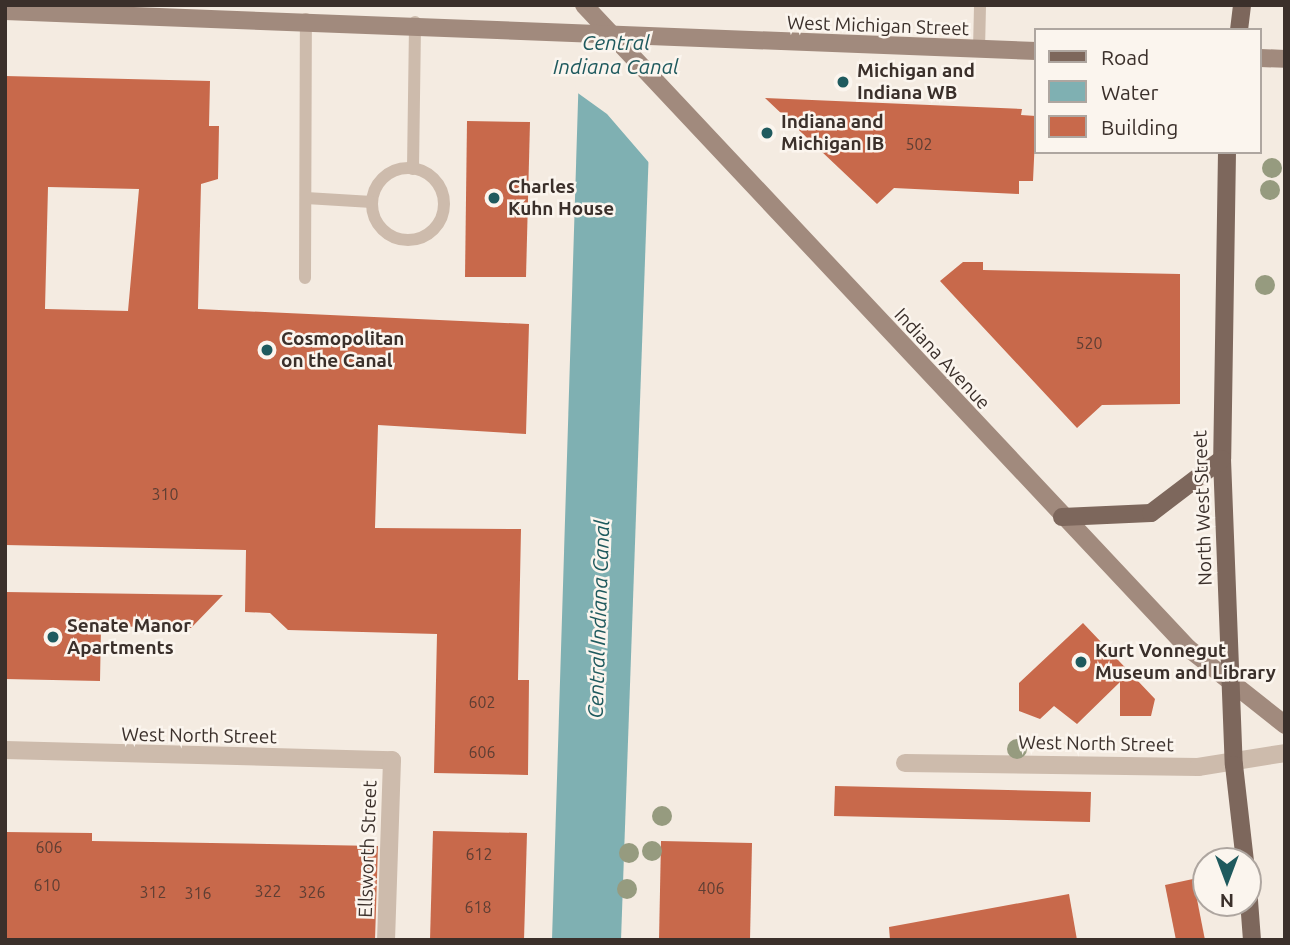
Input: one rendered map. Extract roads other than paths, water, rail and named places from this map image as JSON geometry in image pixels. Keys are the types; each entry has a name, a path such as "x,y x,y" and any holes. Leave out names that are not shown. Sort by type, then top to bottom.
{"main road":[{"name":"Indiana Avenue","path":"584,5 1062,517 1230,688 1285,725"},
{"path":"1239,28 1242,5"},
{"name":"West Michigan Street","path":"5,11 415,22 560,29 674,39 1034,51"},
{"path":"1262,58 1285,59"},
{"name":"North West Street","path":"1227,154 1222,459 1234,765 1243,847"},
{"path":"1062,517 1151,513 1222,459"},
{"path":"1250,917 1252,940"}],"street":[{"name":"West North Street","path":"5,750 392,760"},
{"name":"West North Street","path":"905,763 1234,765 1285,753"},
{"name":"Ellsworth Street","path":"387,940 392,760"}],"lane":[{"path":"979,50 981,5"},
{"path":"306,19 306,278"},
{"path":"413,169 415,22"},
{"path":"413,169 440,187 444,209 435,229 414,240 390,236 374,217 372,202 389,174 413,169"},
{"path":"306,198 372,202"}],"water":[{"name":"Central Indiana Canal","path":"581,5 654,5 621,940 552,940"}],"place":[{"name":"Michigan and Indiana WB","path":"843,82"},
{"name":"Indiana and Michigan IB","path":"767,133"},
{"name":"Charles Kuhn House","path":"494,198"},
{"name":"Cosmopolitan on the Canal","path":"267,350"},
{"name":"Senate Manor Apartments","path":"53,637"},
{"name":"Kurt Vonnegut Museum and Library","path":"1081,662"}]}
